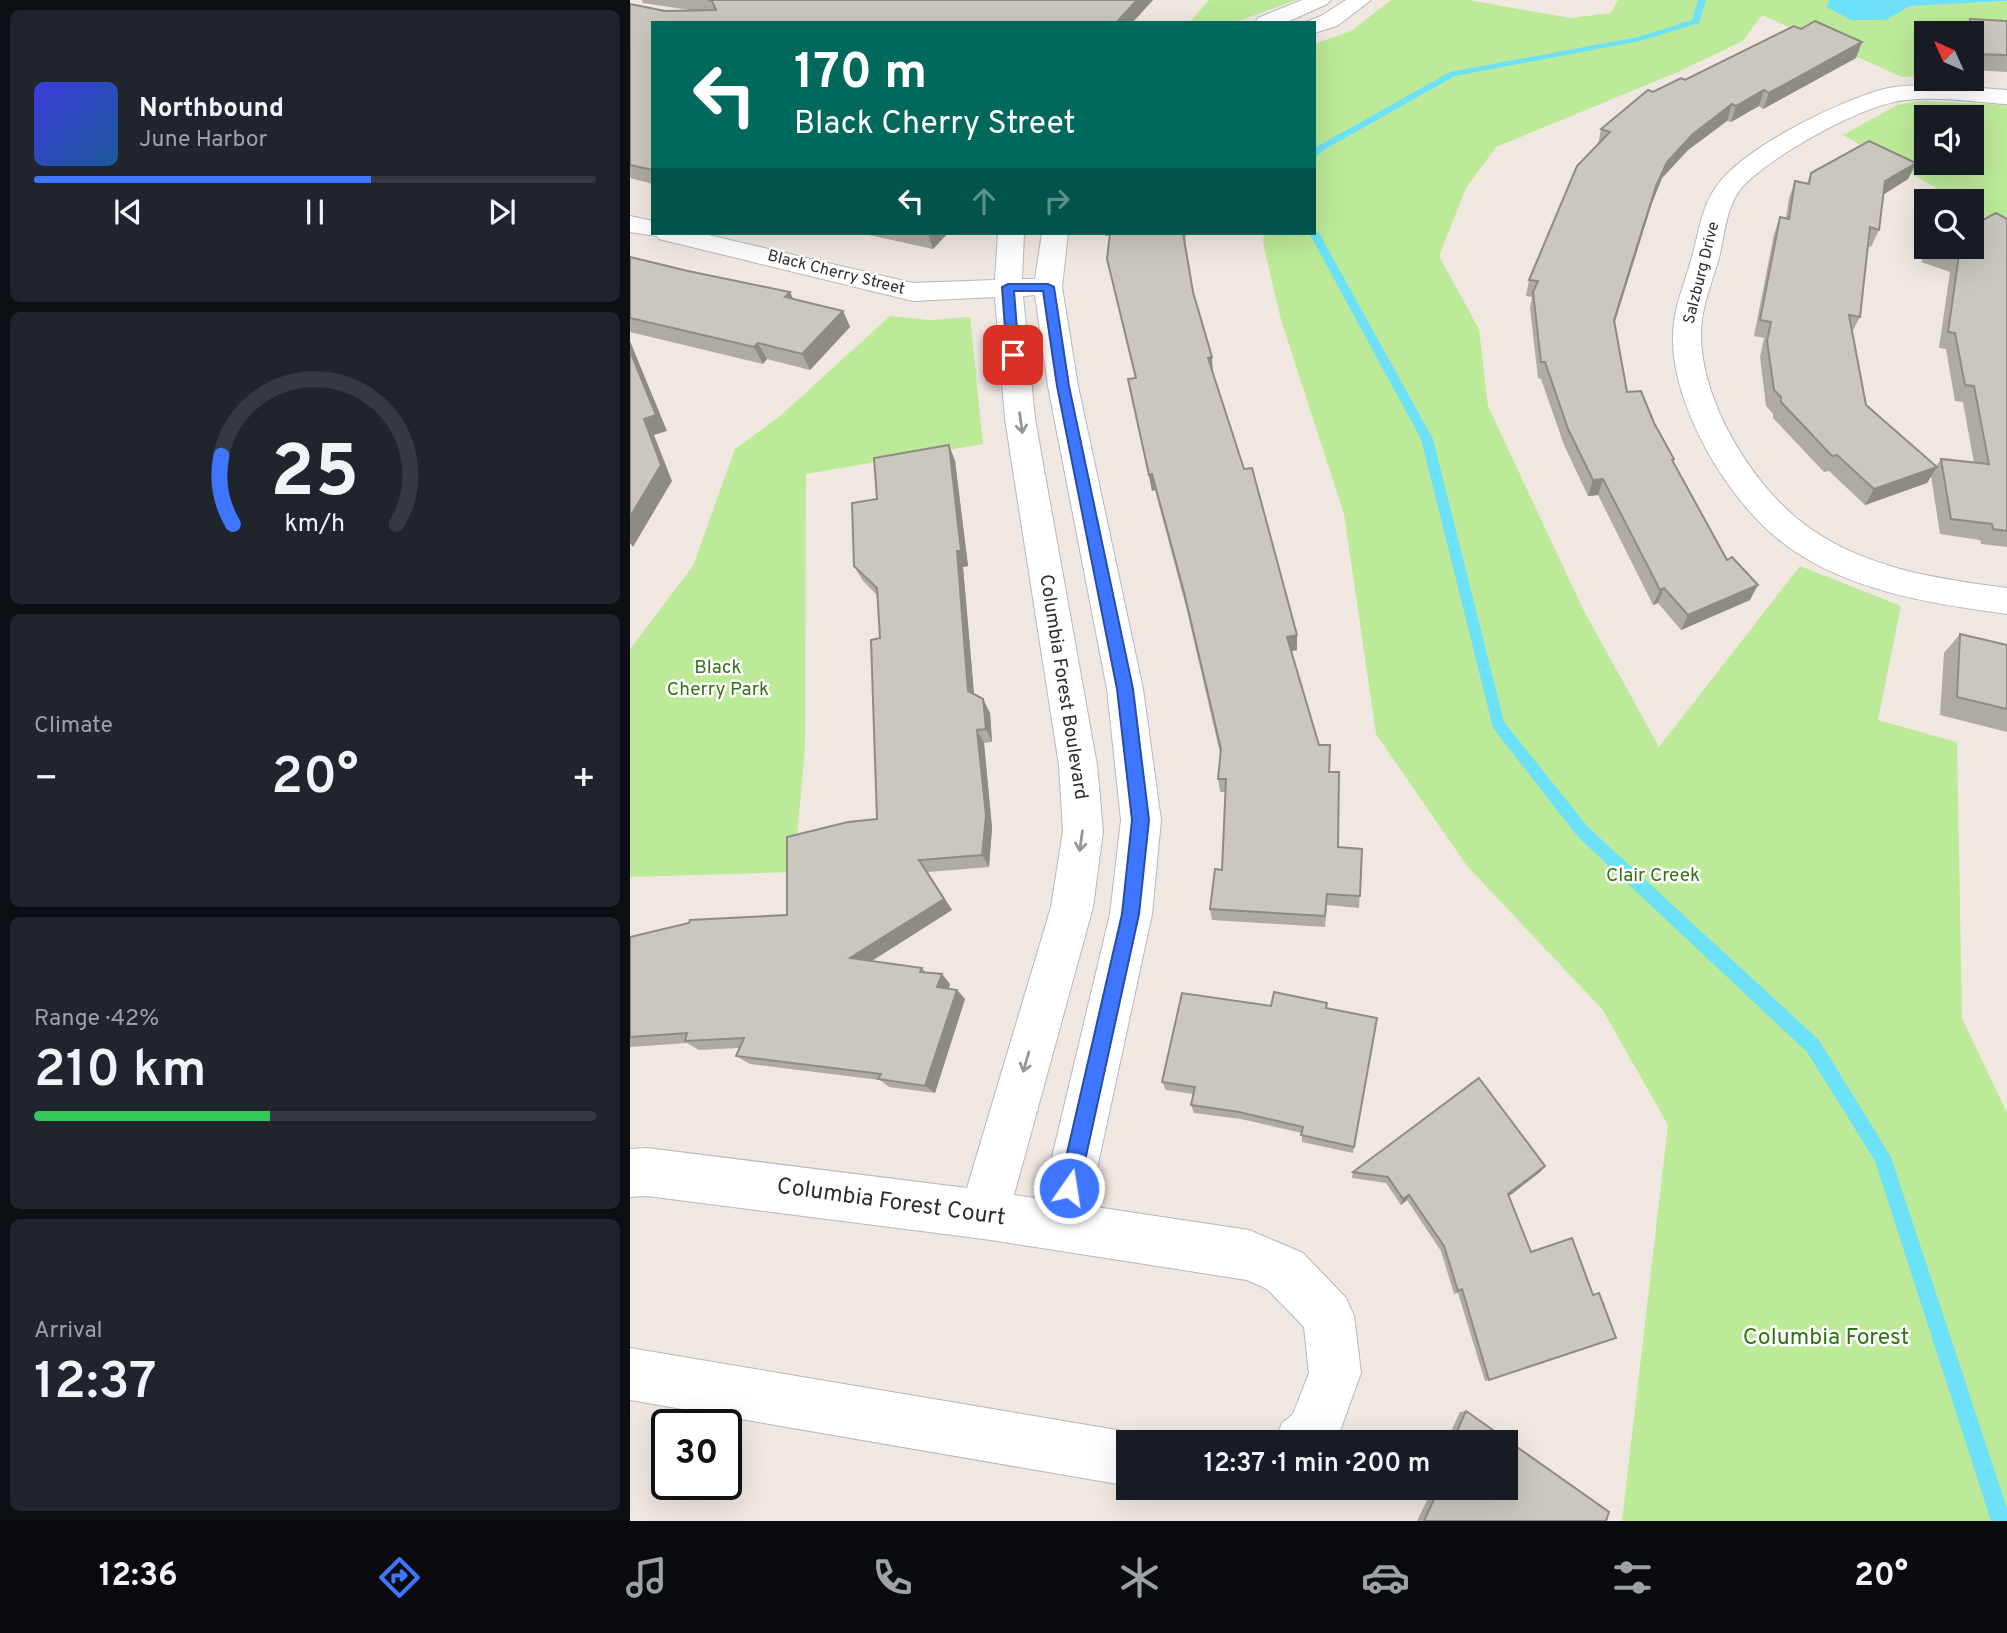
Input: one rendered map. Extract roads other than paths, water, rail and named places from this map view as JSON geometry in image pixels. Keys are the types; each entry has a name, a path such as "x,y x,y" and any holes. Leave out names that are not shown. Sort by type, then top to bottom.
{"street":[{"path":"1271,21 1320,0"},
{"path":"1316,26 1329,22 1360,0"},
{"name":"Salzburg Drive","path":"2007,97 1930,93 1877,97 1777,149 1743,172 1726,189 1716,217 1686,340 1693,382 1708,421 1748,489 1776,520 1845,564 1886,577 2007,601"},
{"path":"630,223 651,228"},
{"name":"Black Cherry Street","path":"676,235 913,292 1048,287"},
{"name":"Columbia Forest Boulevard","path":"984,1215 1072,907 1083,831 1078,765 1020,419 1008,287 1011,235"},
{"path":"1055,235 1048,287 1063,386 1125,689 1140,820 1131,914 1060,1227"},
{"name":"Columbia Forest Court","path":"630,1173 647,1172 984,1215 1249,1255 1285,1271 1328,1316 1335,1373 1314,1430"},
{"path":"630,1374 1116,1457"}],"water":[{"path":"1830,0 2007,1 1910,6 1886,20 1851,20 1826,7"}],"waterway":[{"path":"1316,153 1319,149 1453,74 1640,39 1696,21 1702,0"},
{"path":"1315,235 1427,439 1498,724 1583,832 1813,1046 1882,1157 2001,1521"}],"park label":[{"name":"Black Cherry Park","path":"718,679"},
{"name":"Clair Creek","path":"1653,876"},
{"name":"Columbia Forest","path":"1826,1338"}]}
